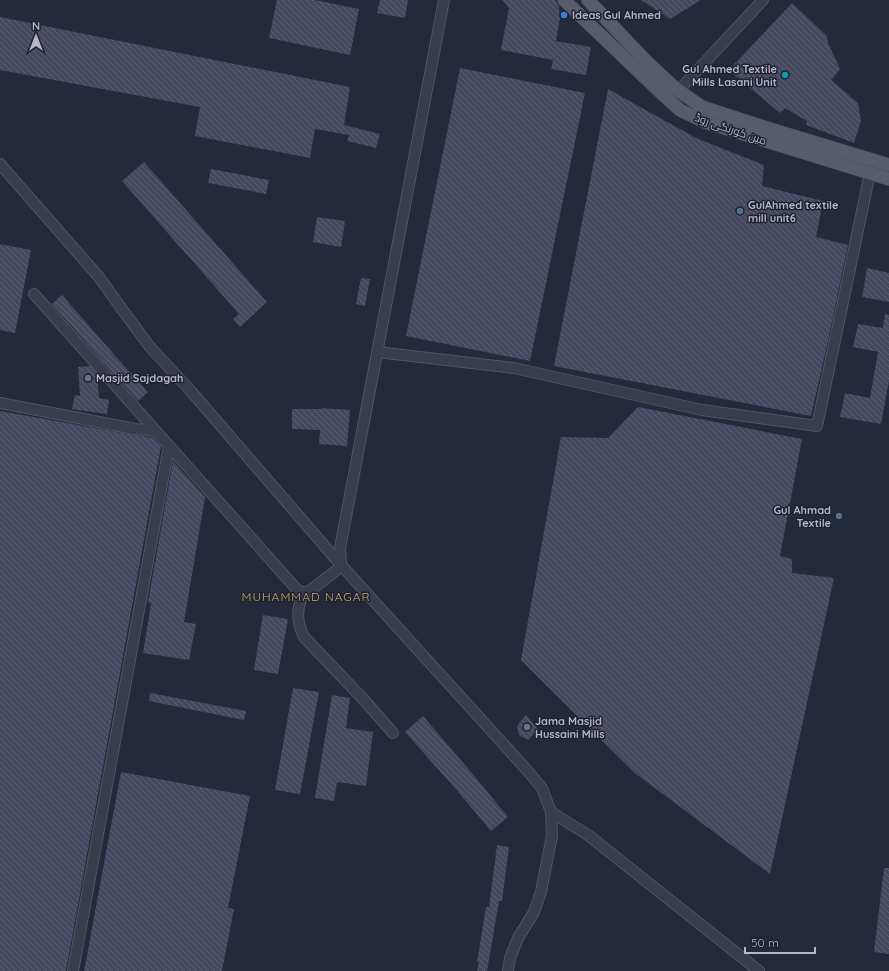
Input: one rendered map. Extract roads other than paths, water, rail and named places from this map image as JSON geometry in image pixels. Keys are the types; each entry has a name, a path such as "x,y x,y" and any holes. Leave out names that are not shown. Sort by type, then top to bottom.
{"main road":[{"name":"مین کورنگی روڈ","path":"564,0 680,110 705,122 889,179"},
{"name":"مین کورنگی روڈ","path":"588,0 646,61 678,91 702,107 889,165"}],"street":[{"path":"342,566 340,548 444,0"},
{"path":"678,91 763,0"},
{"path":"0,164 99,277 150,347 190,389 342,566 542,788 551,812 552,836 541,892 534,912 518,938 510,958 508,971"},
{"path":"377,352 514,368 702,410 817,426 870,173"},
{"path":"34,294 300,593 308,592 342,566"},
{"path":"0,403 136,428 155,430"},
{"path":"73,971 169,446"},
{"path":"303,592 299,603 298,616 299,626 304,637 393,733"},
{"path":"551,812 588,835 759,971"}],"place":[{"name":"Ideas Gul Ahmed","path":"564,15"},
{"name":"Gul Ahmed Textile Mills Lasani Unit","path":"785,75"},
{"name":"GulAhmed textile mill unit6","path":"740,211"},
{"name":"Masjid Sajdagah","path":"88,378"},
{"name":"Gul Ahmad Textile","path":"839,516"},
{"name":"Jama Masjid Hussaini Mills","path":"527,727"}],"district":[{"name":"MUHAMMAD NAGAR","path":"306,597"}]}
